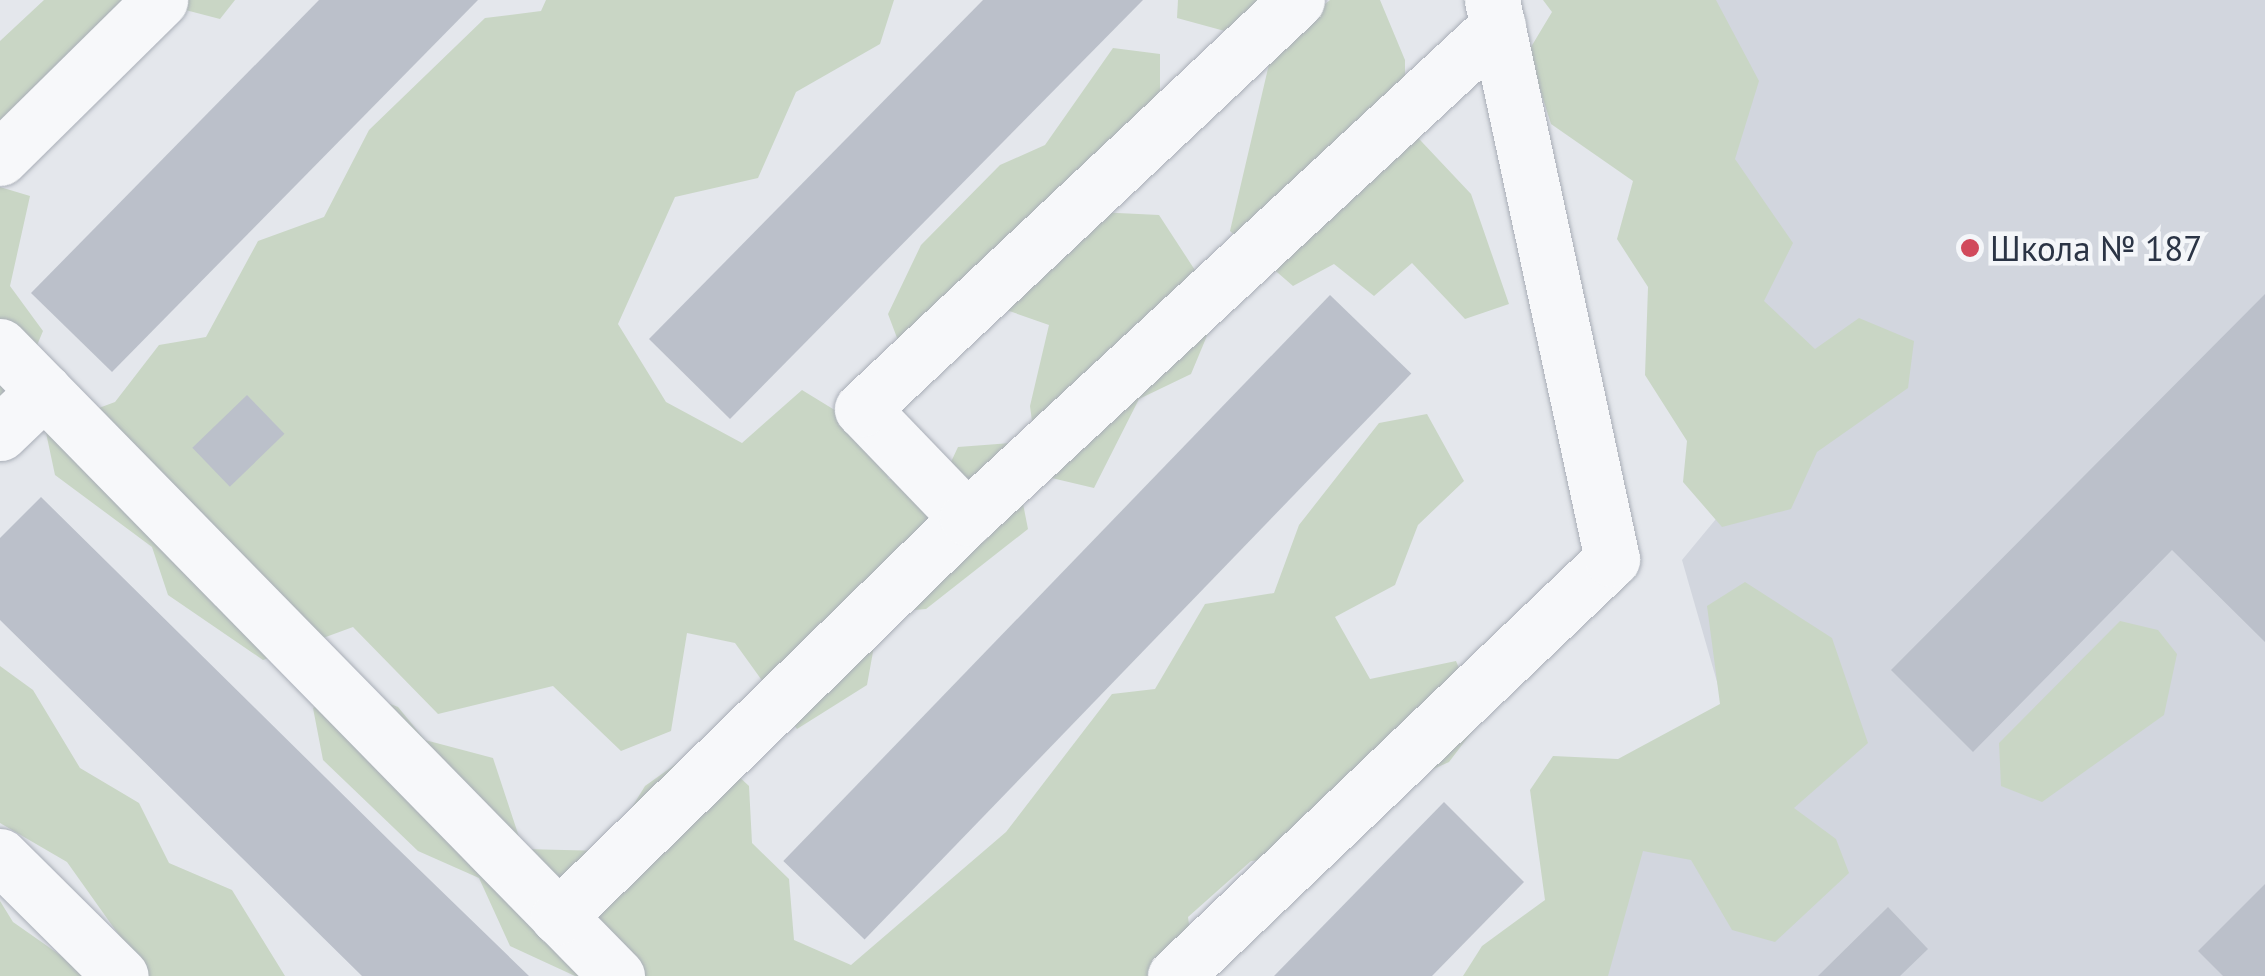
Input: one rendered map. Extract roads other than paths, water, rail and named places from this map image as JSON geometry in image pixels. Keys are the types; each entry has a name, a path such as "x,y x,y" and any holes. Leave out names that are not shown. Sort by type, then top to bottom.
{"street":[{"path":"0,158 160,0"},
{"path":"968,518 862,409 1297,0"},
{"path":"558,917 1495,13"},
{"path":"1174,976 1612,558 1495,13"},
{"path":"0,346 617,976"},
{"path":"0,433 44,391"},
{"path":"0,856 120,976"}],"place":[{"name":"Школа № 187","path":"1970,248"}]}
